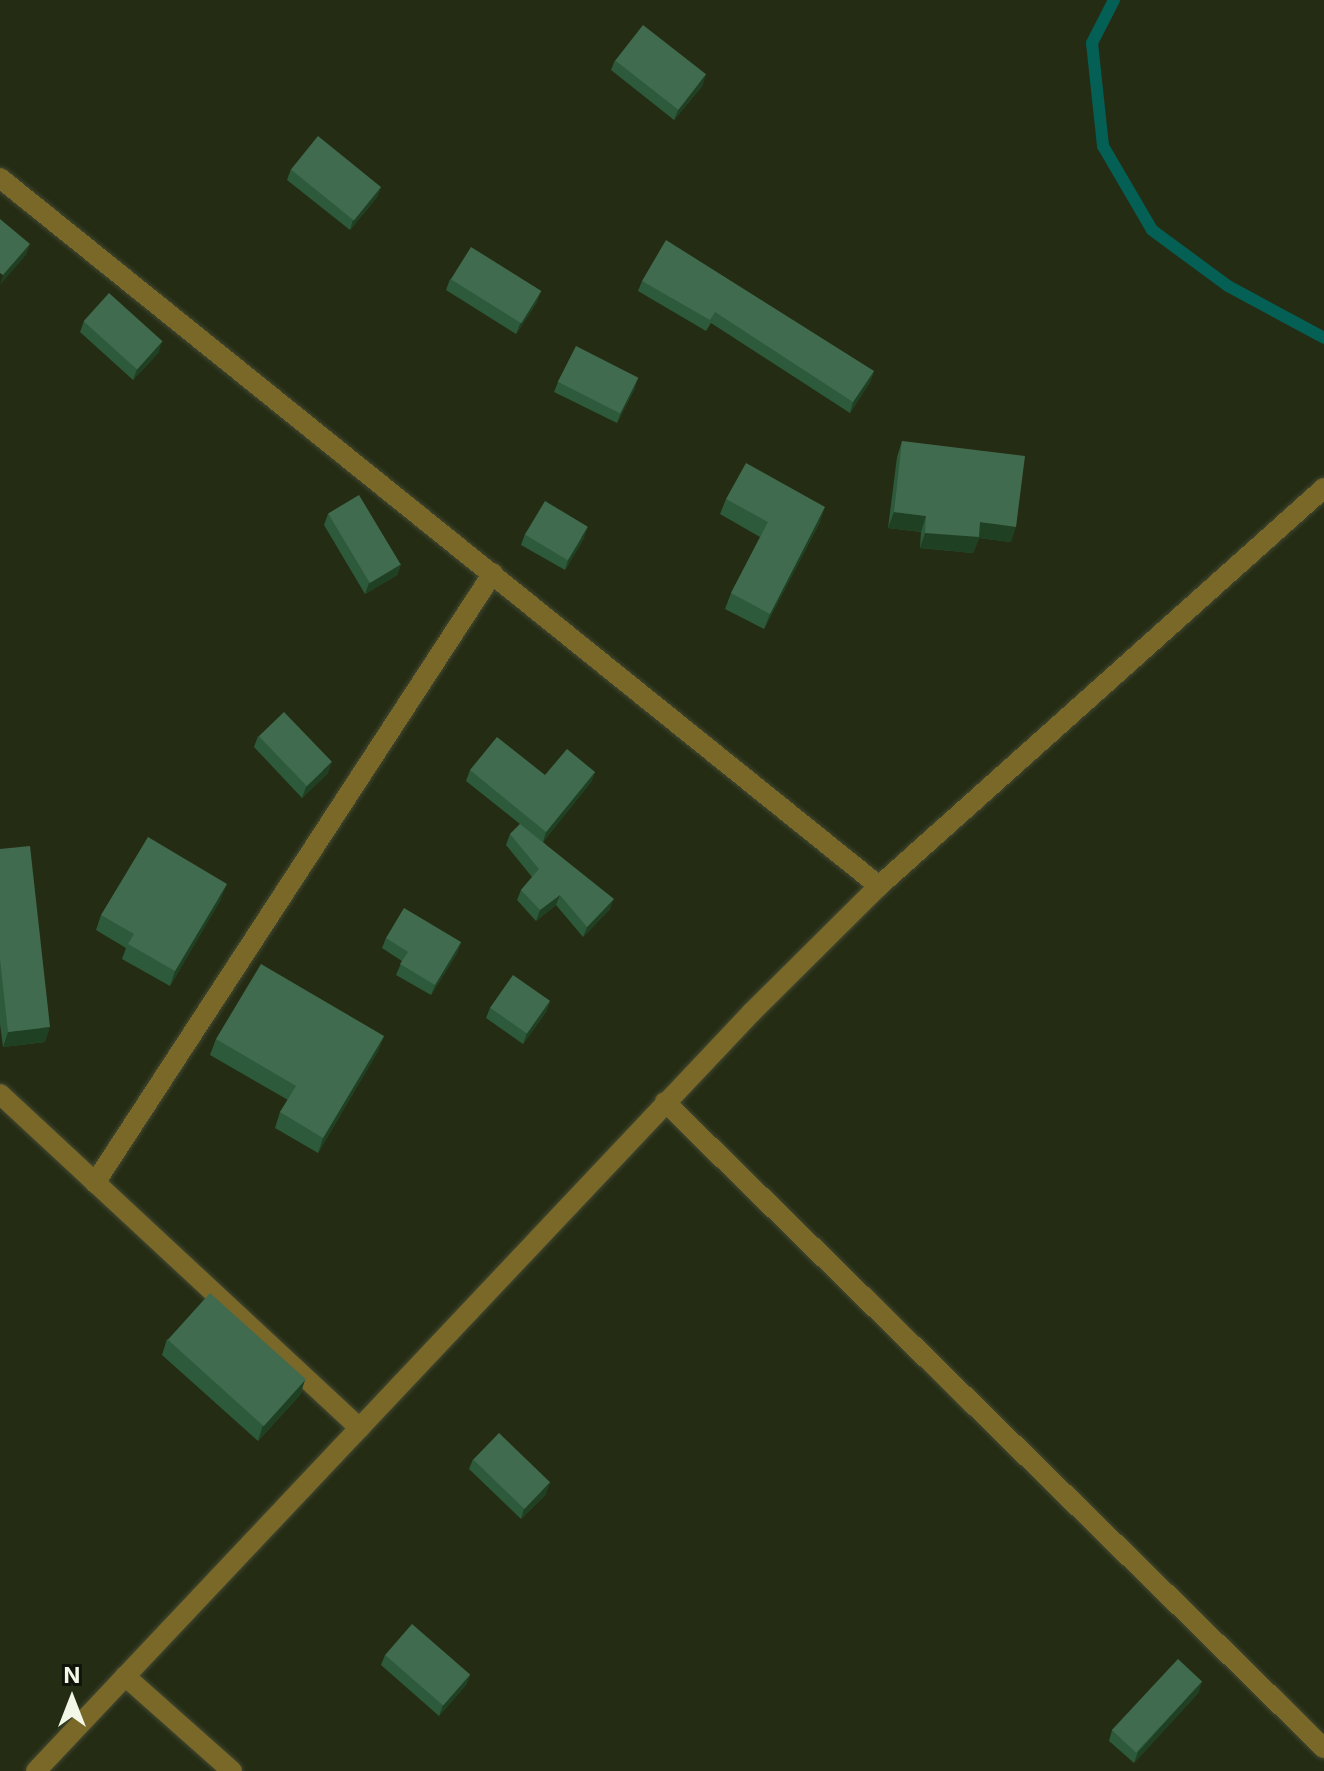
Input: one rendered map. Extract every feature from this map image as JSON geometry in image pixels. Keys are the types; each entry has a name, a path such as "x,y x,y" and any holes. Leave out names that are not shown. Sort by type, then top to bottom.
{"street":[{"path":"0,178 879,886"},
{"path":"36,1771 665,1102 879,886 1324,488"},
{"path":"95,1183 493,573"},
{"path":"0,1094 360,1428"},
{"path":"665,1102 1324,1748"},
{"path":"125,1676 232,1771"}],"building":[{"path":"643,25 706,74 678,110 615,60"},
{"path":"318,136 381,187 354,220 291,169"},
{"path":"0,219 30,244 3,275 0,273"},
{"path":"666,240 874,371 853,402 715,312 710,320 642,281"},
{"path":"471,247 541,291 521,323 451,279"},
{"path":"109,293 163,341 137,369 84,321"},
{"path":"576,346 638,378 620,413 558,382"},
{"path":"902,441 1025,456 1016,527 980,522 979,537 925,533 926,516 894,512"},
{"path":"746,463 825,507 770,614 731,593 768,522 726,499"},
{"path":"359,495 401,564 370,583 328,514"},
{"path":"545,501 588,527 568,560 525,534"},
{"path":"284,712 332,762 307,786 259,736"},
{"path":"497,737 545,775 567,749 595,772 546,832 470,770"},
{"path":"520,824 614,899 587,927 560,895 540,910 521,890 539,869 510,834"},
{"path":"148,837 227,884 175,971 128,944 134,934 101,915"},
{"path":"30,846 50,1027 8,1032 0,959 0,849"},
{"path":"404,908 461,942 435,985 400,964 408,952 386,938"},
{"path":"261,964 384,1036 323,1138 280,1112 296,1086 216,1039"},
{"path":"513,975 550,1001 527,1034 490,1008"},
{"path":"210,1293 306,1379 264,1426 168,1340"},
{"path":"499,1433 550,1482 524,1509 473,1460"},
{"path":"412,1624 470,1675 443,1705 385,1655"},
{"path":"1178,1659 1202,1682 1136,1752 1112,1730"}],"waterway":[{"path":"1114,0 1092,43 1103,146 1152,230 1228,286 1324,338"}]}
